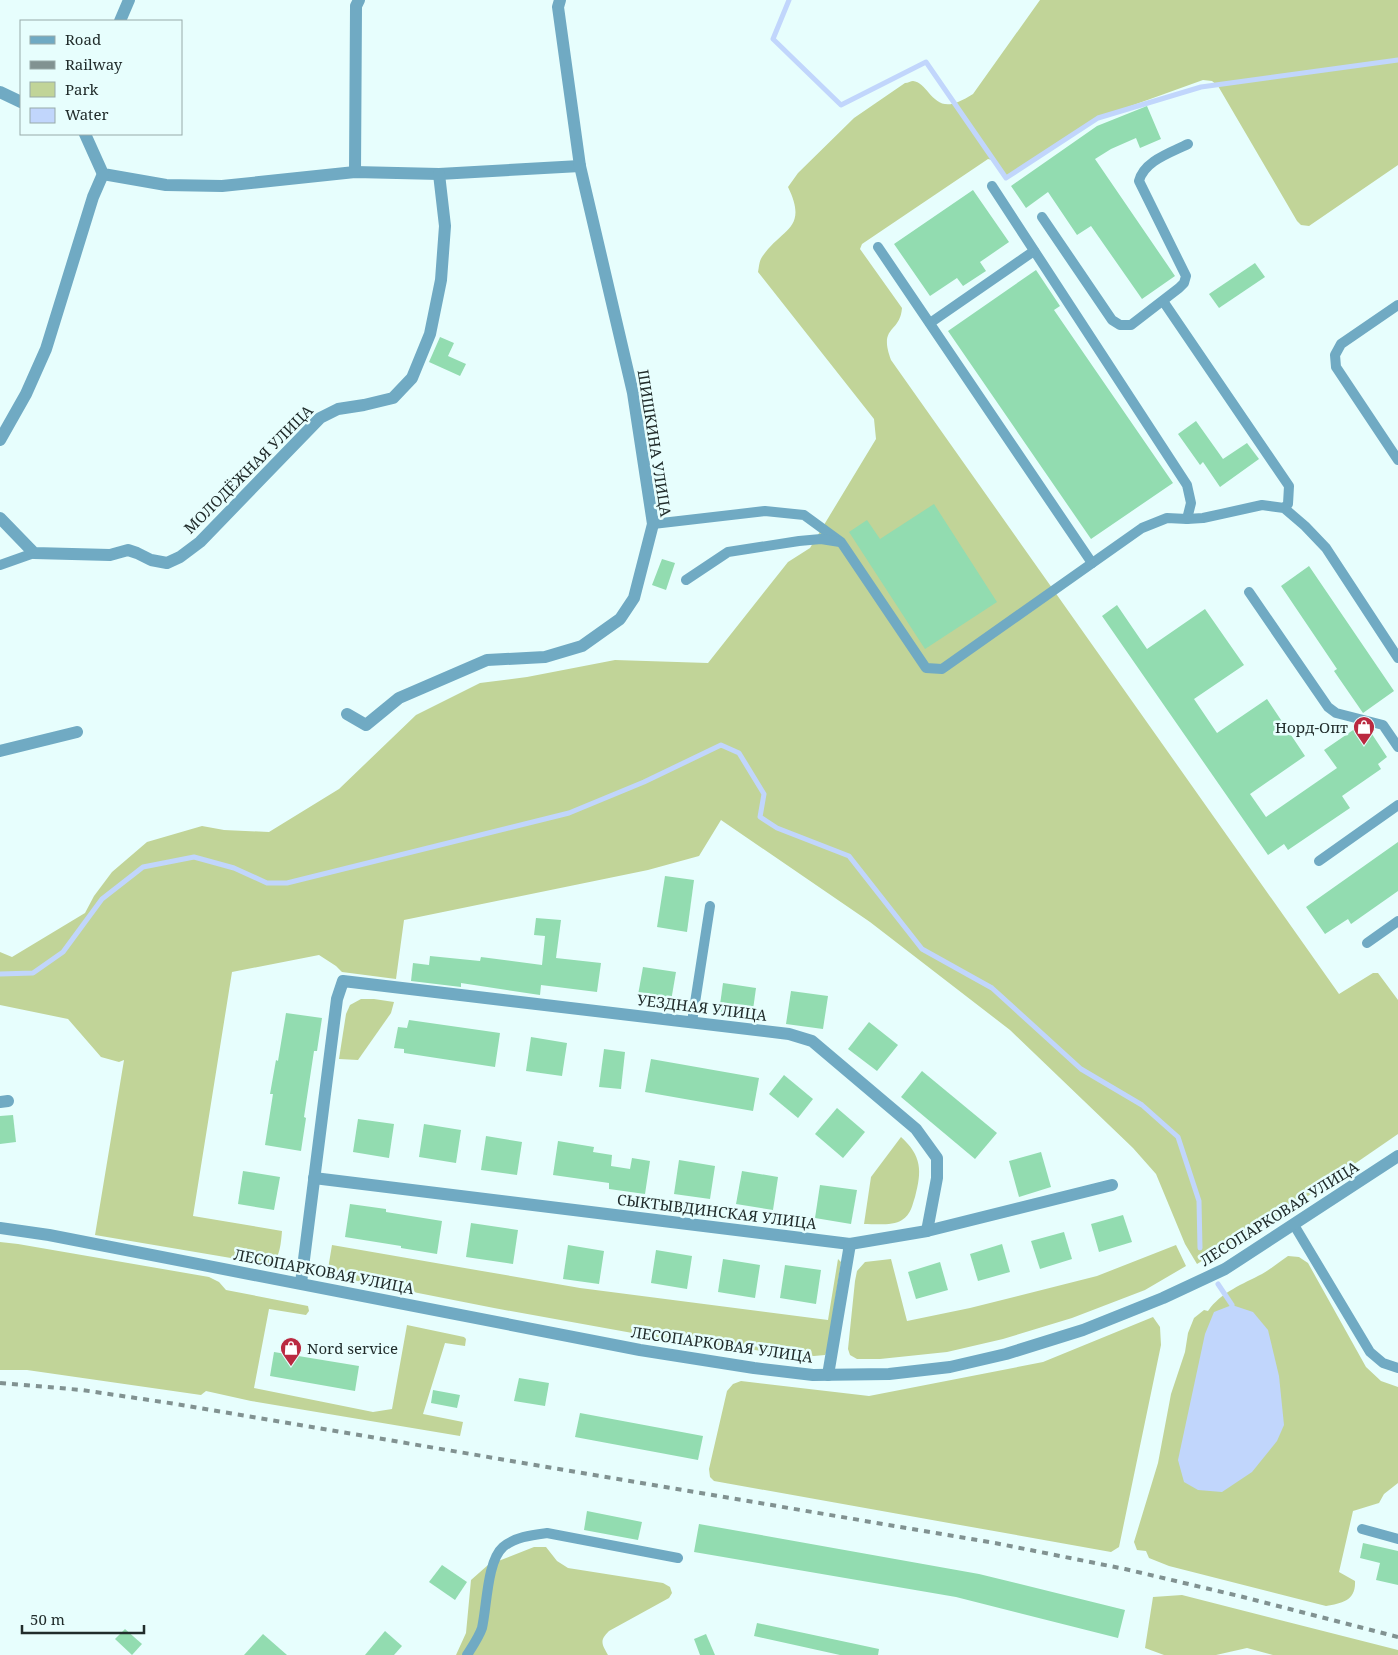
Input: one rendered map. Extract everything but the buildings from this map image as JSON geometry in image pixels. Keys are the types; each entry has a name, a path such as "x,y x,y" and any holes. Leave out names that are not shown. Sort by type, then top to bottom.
{"street":[{"path":"120,20 129,0"},
{"path":"355,172 356,6 359,0"},
{"name":"ШИШКИНА УЛИЦА","path":"347,714 366,725 399,698 488,660 545,657 582,646 620,619 634,598 653,524 633,392 580,166 558,7 560,0"},
{"path":"0,92 20,102"},
{"path":"0,440 26,394 46,349 93,197 103,174 85,135"},
{"path":"103,174 166,185 222,186 355,172 439,174 580,166"},
{"name":"МОЛОДЁЖНАЯ УЛИЦА","path":"34,553 110,555 128,550 151,560 168,563 180,557 200,542 320,418 338,409 393,398 412,378 432,325 441,280 445,226 439,174"},
{"path":"0,518 34,553"},
{"path":"0,751 77,732"},
{"name":"УЕЗДНАЯ УЛИЦА","path":"314,1178 337,999 344,980 789,1034 812,1041 916,1129 937,1158 937,1178 928,1231"},
{"name":"ЛЕСОПАРКОВАЯ УЛИЦА","path":"0,1228 49,1235 301,1283 640,1350 754,1368 813,1374 889,1374 950,1367 1014,1352 1083,1330 1163,1298 1224,1269 1398,1156"},
{"path":"301,1283 314,1178"},
{"name":"СЫКТЫВДИНСКАЯ УЛИЦА","path":"314,1178 850,1244 928,1231 1112,1185"},
{"path":"828,1375 850,1244"}],"lane":[{"path":"1042,217 1112,320 1120,325 1131,325 1184,283 1186,276 1140,181 1142,172 1147,166 1188,144"},
{"path":"992,186 1187,484 1191,502 1187,519"},
{"path":"878,247 1092,563"},
{"path":"930,324 1034,252"},
{"path":"1163,301 1289,486 1288,504 1284,508"},
{"path":"1398,305 1341,344 1335,355 1336,367 1398,460"},
{"path":"653,524 765,511 804,515 841,542 926,668 942,669 1142,528 1167,518 1203,518 1262,505 1284,508 1326,548 1398,658"},
{"path":"686,580 728,552 799,541 821,540 841,542"},
{"path":"0,565 34,553"},
{"path":"1249,592 1328,707 1336,713 1383,726 1398,747"},
{"path":"1319,861 1398,805"},
{"path":"692,1022 710,906"},
{"path":"1367,944 1398,921"},
{"path":"1294,1225 1370,1352 1382,1363 1398,1368"},
{"path":"1362,1529 1398,1539"},
{"path":"467,1655 481,1630 494,1558 504,1547 514,1541 526,1536 547,1533 678,1558"}],"green space":[{"path":"1040,0 1398,0 1398,165 1309,226 1301,225 1297,221 1218,86 1212,81 1203,80 1103,116 1010,177 1003,177 992,160 988,159 862,244 860,249 902,308 898,322 888,335 887,341 891,360 1339,994 1373,973 1378,973 1398,1000 1398,1134 1305,1198 1197,1264 1185,1244 1156,1174 1133,1148 1010,1030 870,922 721,820 699,856 648,870 404,920 396,979 342,972 319,955 232,972 193,1216 282,1231 281,1245 277,1258 272,1265 95,1235 124,1060 119,1062 101,1057 68,1019 0,1005 0,952 12,957 85,913 94,896 112,872 147,842 202,826 224,830 269,832 339,789 416,715 480,683 527,677 615,660 708,663 788,562 810,548 876,439 874,419 758,272 762,257 769,247 790,227 794,220 794,201 788,187 798,173 854,118 905,83 913,81 918,83 943,104 958,102 973,94"},
{"path":"361,999 394,1002 391,1013 358,1060 339,1059 346,1014 350,1005"},
{"path":"901,1137 917,1157 919,1164 919,1179 911,1210 905,1218 898,1222 864,1224 871,1177"},
{"path":"0,1242 209,1277 219,1282 226,1290 308,1306 309,1311 306,1315 269,1309 254,1388 373,1412 392,1409 407,1325 464,1337 466,1339 465,1346 445,1343 423,1414 463,1422 460,1436 251,1401 206,1391 201,1395 27,1370 0,1370"},
{"path":"332,1245 580,1288 828,1320 838,1259 841,1262 827,1351 825,1355 814,1356 793,1355 649,1336 327,1275"},
{"path":"1176,1245 1186,1266 1145,1290 1072,1318 1003,1339 947,1352 880,1359 857,1359 850,1355 848,1349 855,1281 857,1271 865,1262 891,1259 907,1321 970,1308 1097,1276"},
{"path":"1288,1256 1299,1257 1308,1263 1366,1367 1381,1381 1398,1387 1398,1483 1384,1494 1379,1503 1353,1511 1339,1572 1355,1581 1355,1588 1347,1600 1326,1606 1169,1566 1149,1558 1146,1551 1137,1550 1134,1542 1158,1463 1171,1394 1194,1318 1204,1310 1208,1311 1213,1304 1226,1294 1265,1272"},
{"path":"1153,1317 1160,1327 1161,1345 1119,1547 1111,1552 714,1481 710,1477 709,1469 727,1391 733,1384 741,1381 869,1396 1043,1362"},
{"path":"534,1547 546,1547 557,1561 568,1568 663,1583 670,1587 672,1593 669,1598 609,1631 603,1640 604,1648 608,1655 456,1655 466,1633 471,1580 488,1565"},
{"path":"1182,1595 1398,1650 1398,1655 1273,1655 1247,1648 1216,1655 1164,1655 1145,1648 1153,1597"}],"water":[{"path":"1232,1305 1253,1312 1268,1330 1279,1376 1284,1425 1277,1441 1252,1472 1222,1492 1198,1490 1184,1482 1178,1460 1205,1334 1214,1312"}],"waterway":[{"path":"789,0 773,39 841,105 926,62 1006,178 1098,118 1201,87 1398,60"},
{"path":"0,974 33,973 63,952 102,899 143,867 194,857 234,868 267,883 287,883 569,813 644,782 721,745 739,753 764,794 760,817 777,828 849,856 922,949 992,988 1081,1069 1142,1105 1178,1137 1199,1201 1200,1248"},
{"path":"1218,1284 1232,1305"}],"railway":[{"path":"0,1383 82,1390 176,1404 995,1543 1125,1569 1398,1637"}],"place":[{"name":"Норд-Опт","path":"1364,746"},
{"name":"Nord service","path":"291,1367"}]}
